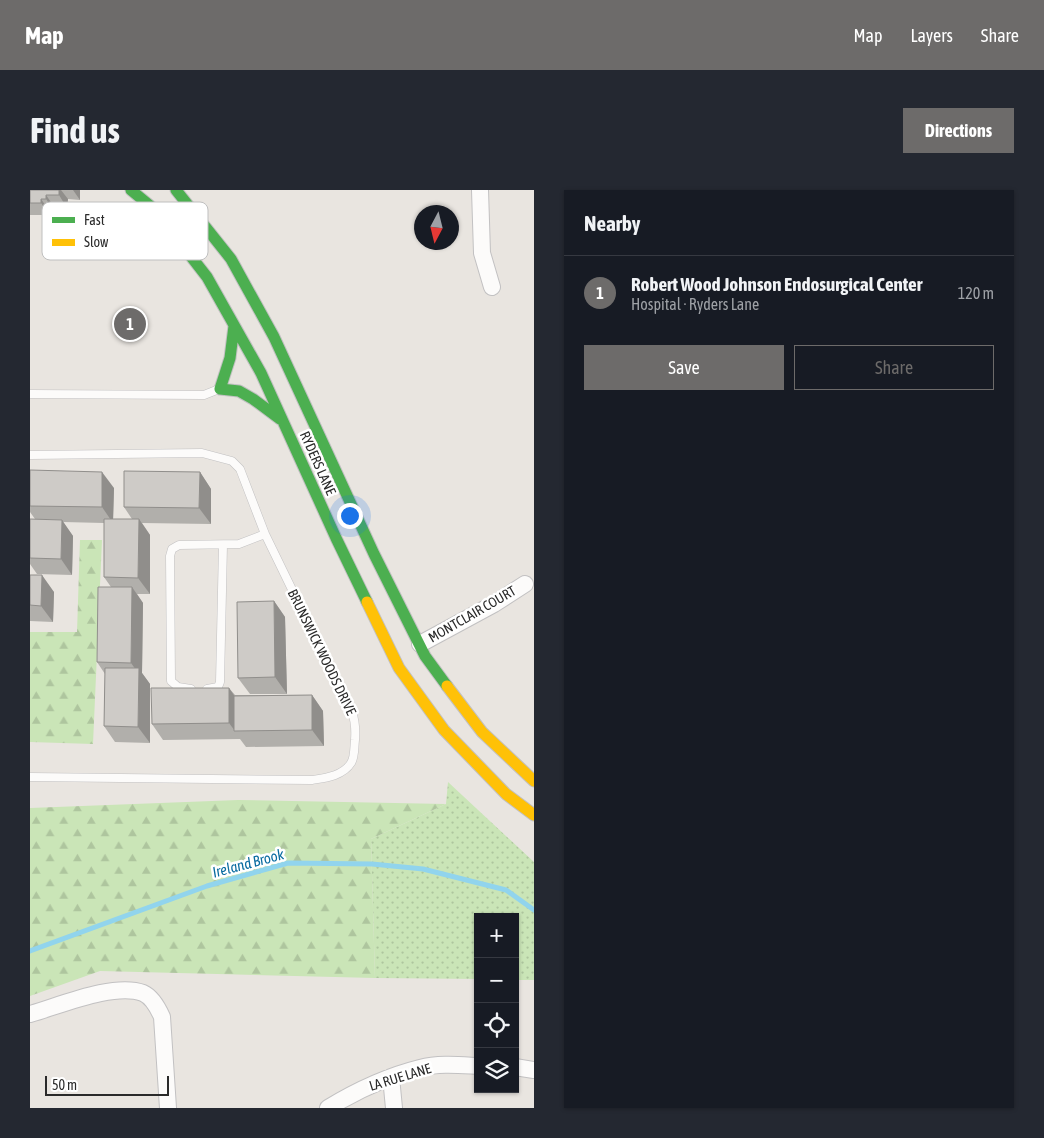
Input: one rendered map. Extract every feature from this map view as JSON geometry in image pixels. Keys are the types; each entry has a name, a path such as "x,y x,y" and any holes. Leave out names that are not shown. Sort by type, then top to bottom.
{"main road":[{"name":"RYDERS LANE","path":"131,190 146,202"},
{"name":"RYDERS LANE","path":"176,190 186,202"},
{"name":"RYDERS LANE","path":"208,229 232,259 274,337 374,554 425,656 482,732 534,781"},
{"name":"RYDERS LANE","path":"194,260 207,276 261,373 336,538 399,668 444,730 506,794 534,815"},
{"path":"234,326 233,352 227,374 220,389 239,391 282,420"}],"street":[{"path":"480,190 482,253 492,287"},
{"name":"MONTCLAIR COURT","path":"420,644 494,604 525,584"},
{"path":"30,1014 105,992 124,990 144,993 156,1005 162,1017 168,1108"},
{"name":"LA RUE LANE","path":"328,1108 354,1092 420,1068 448,1064 474,1066"},
{"path":"519,1068 534,1070"},
{"path":"391,1077 394,1108"}],"lane":[{"path":"30,394 204,395 220,389"},
{"name":"BRUNSWICK WOODS DRIVE","path":"30,455 202,452 232,461 240,469 265,534 350,704 356,728 351,763 342,772 327,778 312,780 30,777"},
{"path":"223,545 220,682 218,687 212,689 186,689 178,687 171,681 170,556 172,549 179,545 239,544 265,534"}],"green space":[{"path":"80,540 102,540 93,744 30,742 30,632 77,632"},
{"path":"448,782 534,862 534,980 519,980 519,913 474,913 474,979 375,978 371,839 446,804"},
{"path":"238,800 446,804 371,839 375,978 100,971 30,996 30,808"}],"building":[{"path":"30,190 59,190 59,195 46,195 46,199 41,199 41,203 30,203"},
{"path":"30,470 102,472 102,507 30,506"},
{"path":"124,471 200,472 199,508 124,507"},
{"path":"30,519 62,520 61,559 30,558"},
{"path":"104,519 139,519 138,578 104,577"},
{"path":"30,575 42,575 41,606 30,605"},
{"path":"98,587 132,587 131,663 97,662"},
{"path":"274,601 275,677 238,678 237,602"},
{"path":"105,668 139,668 138,727 104,726"},
{"path":"151,688 229,688 229,723 152,724"},
{"path":"312,695 312,730 234,731 234,696"}],"waterway":[{"name":"Ireland Brook","path":"30,951 207,886 288,863 372,864 423,869 506,890 534,910"}],"traffic: fast":[{"path":"131,190 146,202"},
{"path":"176,190 186,202"},
{"path":"208,230 231,259 274,337 374,554 425,656 447,686"},
{"path":"194,260 207,277 261,373 367,602"},
{"path":"234,326 230,358 220,389 239,391 280,419"}],"traffic: slow":[{"path":"367,602 399,668 444,730 506,794 534,815"},
{"path":"447,686 482,732 534,781"}],"place":[{"name":"Robert Wood Johnson Endosurgical Center","path":"130,324"}]}
